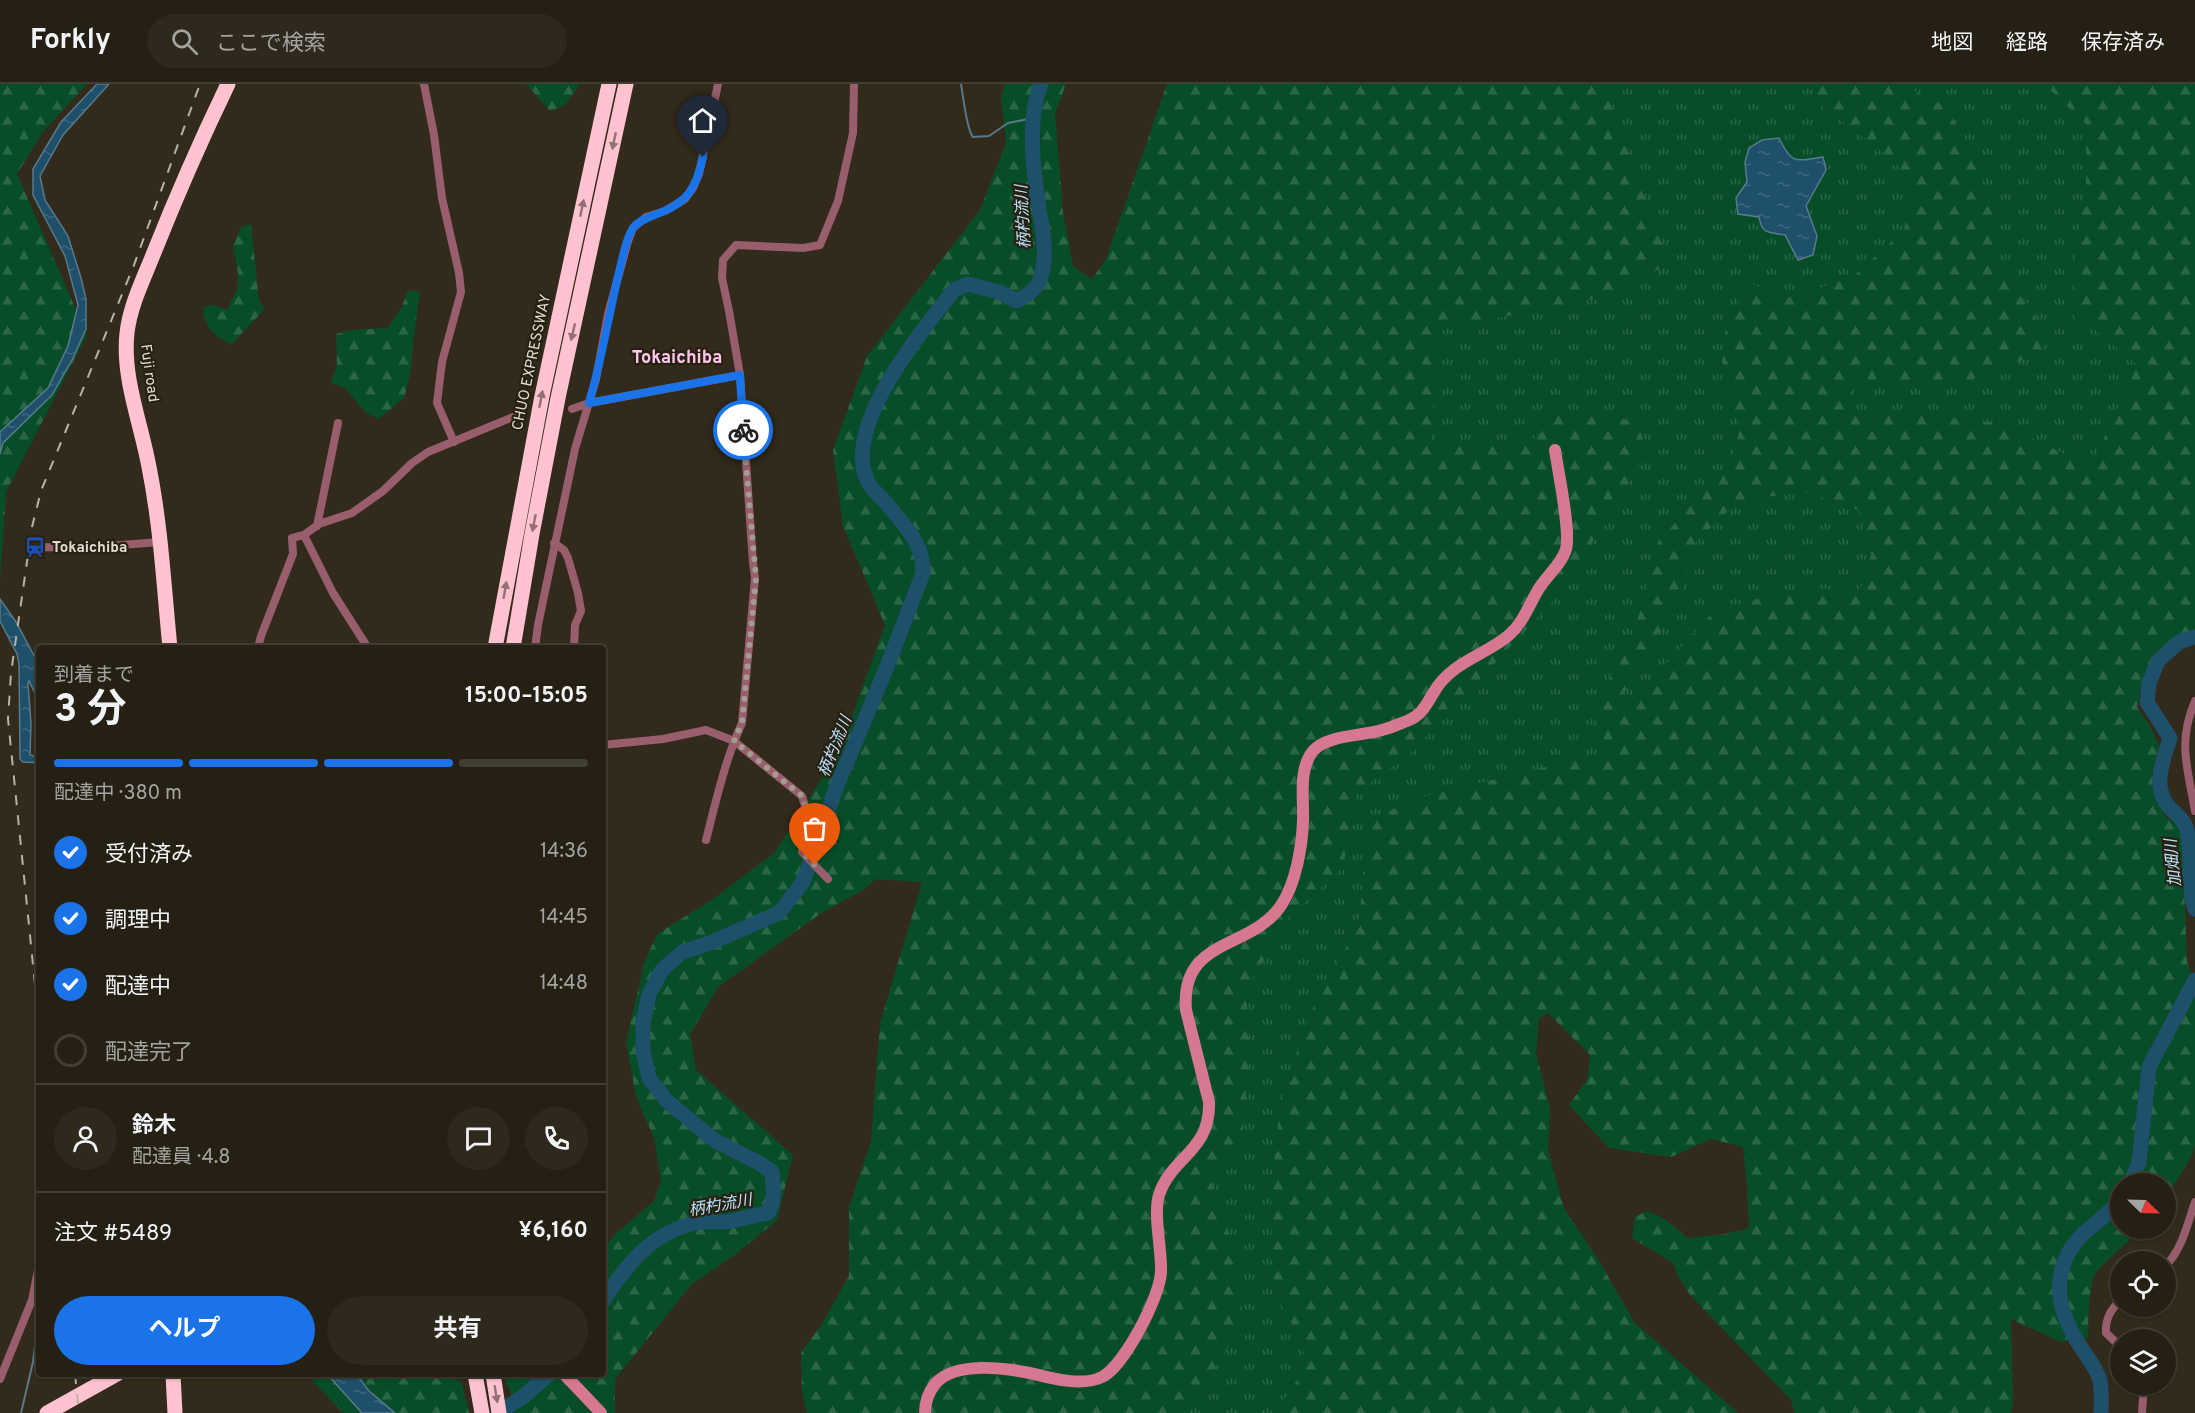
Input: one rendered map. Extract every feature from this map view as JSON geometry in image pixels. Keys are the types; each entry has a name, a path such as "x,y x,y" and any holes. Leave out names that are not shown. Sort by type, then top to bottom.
{"highway":[{"name":"Fuji road","path":"170,645 160,542 150,469 127,361 129,322 165,223 228,84"},
{"name":"CHUO EXPRESSWAY","path":"496,645 542,396 609,84"},
{"path":"514,645 558,398 626,84"},
{"path":"47,1413 112,1377"},
{"path":"173,1377 175,1413"},
{"path":"475,1377 482,1413"},
{"path":"494,1377 500,1413"}],"street":[{"path":"424,84 434,135 442,198 461,291 442,362 437,403 454,442"},
{"path":"535,645 575,448 596,379 611,304 630,234 633,228 646,218 665,211 685,199 693,188 699,174 718,84"},
{"path":"706,840 734,741 742,723 756,578 753,564 740,375 722,278 723,260 736,245 803,248 820,244 838,201 853,133 854,84"},
{"path":"572,409 589,403 740,375"},
{"path":"259,645 293,554 292,538 304,535 317,526 352,513 383,491 412,463 428,452 513,417 521,416"},
{"path":"317,526 338,423"},
{"path":"925,1413 926,1400 931,1389 947,1374 966,1369 988,1369 1029,1373 1056,1380 1089,1381 1102,1377 1124,1356 1158,1290 1161,1275 1157,1210 1159,1197 1165,1182 1200,1142 1210,1116 1209,1102 1186,1010 1185,997 1188,982 1203,958 1216,948 1264,924 1282,904 1293,878 1302,843 1305,770 1312,751 1343,737 1381,730 1417,716 1424,711 1434,690 1444,679 1469,660 1508,636 1523,619 1538,590 1566,550 1567,527 1555,450"},
{"path":"304,535 333,593 366,645"},
{"path":"38,547 82,548 160,542"},
{"path":"555,543 564,550 568,558 578,593 580,611 575,625 574,645"},
{"path":"2195,701 2189,716 2184,743 2195,811"},
{"path":"606,745 663,739 705,730 734,741 802,796 805,806 802,852 828,879"},
{"path":"2176,1251 2195,1202"},
{"path":"0,1378 32,1300 36,1280"},
{"path":"2110,1312 2106,1333 2110,1337"},
{"path":"567,1377 601,1413"},
{"path":"2142,1413 2143,1395"}],"green space":[{"path":"0,84 87,84 42,133 17,174 87,335 6,492 0,582"},
{"path":"524,84 580,84 565,105 550,111"},
{"path":"1005,84 1066,84 1055,114 1063,213 1073,266 1092,279 1106,259 1167,84 1603,84 1671,264 1592,299 1439,330 1431,441 1530,443 1554,415 1637,420 1646,453 1565,588 1409,755 1357,792 1343,867 1288,918 1246,990 1250,1050 1241,1151 1211,1181 1233,1244 1239,1269 1243,1322 1189,1413 807,1413 802,1393 801,1353 821,1325 849,1276 849,1207 871,1141 880,1023 922,882 876,879 863,890 820,914 718,987 690,1034 696,1070 793,1155 777,1220 736,1254 692,1284 615,1379 615,1413 514,1413 510,1391 504,1377 606,1377 606,1246 613,1236 654,1201 661,1180 654,1138 636,1097 626,1043 644,963 657,934 713,899 774,853 839,751 885,625 843,526 833,450 867,356 980,210 1006,143 1001,98"},
{"path":"1546,84 2195,84 2195,545 1511,947 1593,1413 1140,1413 1272,472"},
{"path":"1814,84 1899,84 1942,104 1953,118 1979,174 1993,197 1998,261 2013,289 2034,310 2044,352 1954,386 1854,385 1852,415 1862,419 1895,411 2003,424 2062,453 2094,460 2137,365 2093,328 2074,320 2072,266 2086,194 2086,124 2044,84 2195,84 2195,645 2160,649 2142,684 2137,707 2151,728 2159,746 2152,774 2164,815 2182,829 2187,961 2195,986 2195,1144 2193,1154 2176,1181 2176,1173 2110,1173 2110,1239 2130,1239 2117,1251 2110,1251 2110,1257 2096,1272 2090,1294 2088,1338 2061,1342 2011,1319 2013,1406 2011,1413 1795,1413 1791,1400 1690,1295 1673,1263 1632,1238 1635,1217 1647,1211 1665,1219 1688,1238 1726,1234 1749,1228 1743,1147 1711,1139 1671,1157 1609,1148 1569,1105 1587,1080 1590,1055 1548,1013 1539,1019 1536,1054 1550,1108 1548,1151 1564,1208 1601,1264 1634,1322 1738,1413 1275,1413 1307,1366 1300,1338 1278,1300 1272,1267 1271,1181 1277,1142 1279,1104 1310,1014 1359,923 1365,854 1375,817 1418,798 1608,752 1593,729 1609,681 1635,629 1658,542 1732,460 1740,428 1722,362 1726,327 1750,282 1780,300 1853,277 1904,230 1912,195 1896,162 1820,105","holes":["1806,492 1858,510 1871,554 1859,594 1824,589 1776,594 1715,610 1629,704 1624,693 1678,602 1696,542 1728,511 1766,497"]},
{"path":"251,224 259,300 264,308 231,345 208,326 203,307 214,305 227,310 237,290 238,273 233,246 241,227"},
{"path":"408,290 420,292 411,371 404,398 379,419 366,413 345,388 331,383 337,364 336,334 352,330 387,328 401,309"},
{"path":"309,1377 444,1377 461,1381 469,1413 343,1413"}],"water":[{"path":"97,84 109,84 63,135 40,176 45,200 68,236 81,278 86,299 86,329 52,395 3,443 0,454 0,432 48,388 68,346 78,305 65,256 33,195 33,169 61,122"},
{"path":"1779,138 1787,153 1795,159 1823,157 1826,170 1806,206 1817,236 1813,255 1798,260 1785,235 1764,230 1759,217 1738,214 1736,198 1747,182 1745,162 1749,148 1762,140"},
{"path":"0,599 16,622 36,659 36,696 29,681 28,684 31,724 30,755 36,756 36,763 23,762 20,759 19,664 17,654 0,621"},
{"path":"330,1377 358,1377 369,1391 395,1413 362,1413"}],"waterway":[{"path":"961,84 967,121 973,137 989,136 1008,123 1033,118"},
{"name":"柄杓流川","path":"606,1297 632,1261 643,1250 669,1233 683,1226 700,1222 723,1222 768,1213 771,1208 772,1172 714,1140 667,1101 649,1078 643,1051 643,1023 649,994 662,970 682,952 710,943 779,913 803,882 836,788 923,573 920,552 912,535 868,482 862,460 865,435 874,408 888,381 954,290 968,284 999,292 1017,301 1038,284 1044,265 1044,243 1032,142 1034,112 1041,84"},
{"name":"加畑川","path":"2195,637 2179,642 2158,661 2149,683 2147,702 2170,738 2160,774 2161,792 2164,800 2186,827 2190,850 2191,890 2195,909"},
{"name":"加畑川","path":"2134,1173 2139,1162 2149,1067 2195,980"},
{"name":"加畑川","path":"2101,1413 2100,1381 2095,1368 2068,1325 2059,1288 2060,1276 2070,1250 2110,1211"},
{"path":"21,1413 33,1362 36,1338"},
{"name":"柄杓流川","path":"498,1413 524,1396 546,1377"}],"railway":[{"path":"36,994 8,719 11,673 32,527 41,491 134,265 200,84"},
{"path":"75,1377 79,1413"}],"way so far":[{"path":"743,430 756,578 742,723 734,741 802,796 805,806 802,852 815,865"}],"place":[{"name":"Tokaichiba","path":"35,547"}],"district":[{"name":"Tokaichiba","path":"677,357"}],"route":[{"path":"703,157 693,188 685,199 676,206 646,218 633,228 622,261 589,403 740,375 743,430"}]}
